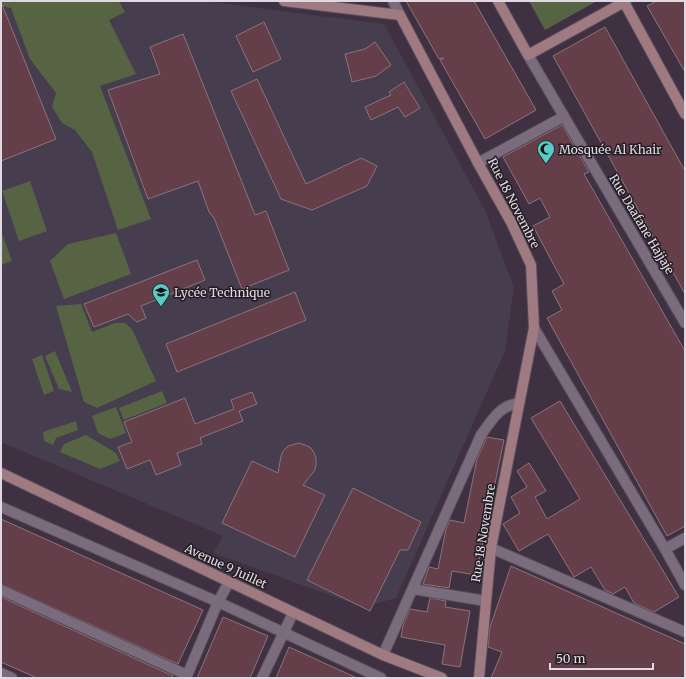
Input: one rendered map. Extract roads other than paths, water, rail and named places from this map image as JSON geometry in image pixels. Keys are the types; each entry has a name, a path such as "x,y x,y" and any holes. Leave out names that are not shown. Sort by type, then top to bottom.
{"street":[{"path":"284,1 400,15"},
{"path":"328,6 338,1"},
{"path":"393,1 400,15"},
{"path":"498,1 528,55 625,2 685,114"},
{"name":"Rue 18 Novembre","path":"400,15 478,163 511,222 531,265 534,328 491,548 479,678"},
{"name":"Rue Daafane Hajjaje","path":"528,55 685,323"},
{"path":"478,163 564,117"},
{"path":"534,328 665,549 685,586"},
{"path":"383,654 481,435 499,412 505,407 519,403"},
{"name":"Avenue 9 Juillet","path":"1,473 294,613 383,654 442,678"},
{"path":"1,507 218,602 381,678"},
{"path":"665,549 685,538"},
{"path":"491,548 685,632"},
{"path":"1,590 186,676 218,602 229,582"},
{"path":"412,589 486,601"},
{"path":"262,678 294,613"},
{"path":"1,673 12,678"}],"place":[{"name":"Mosquée Al Khair","path":"546,164"},
{"name":"Lycée Technique","path":"161,307"}]}
